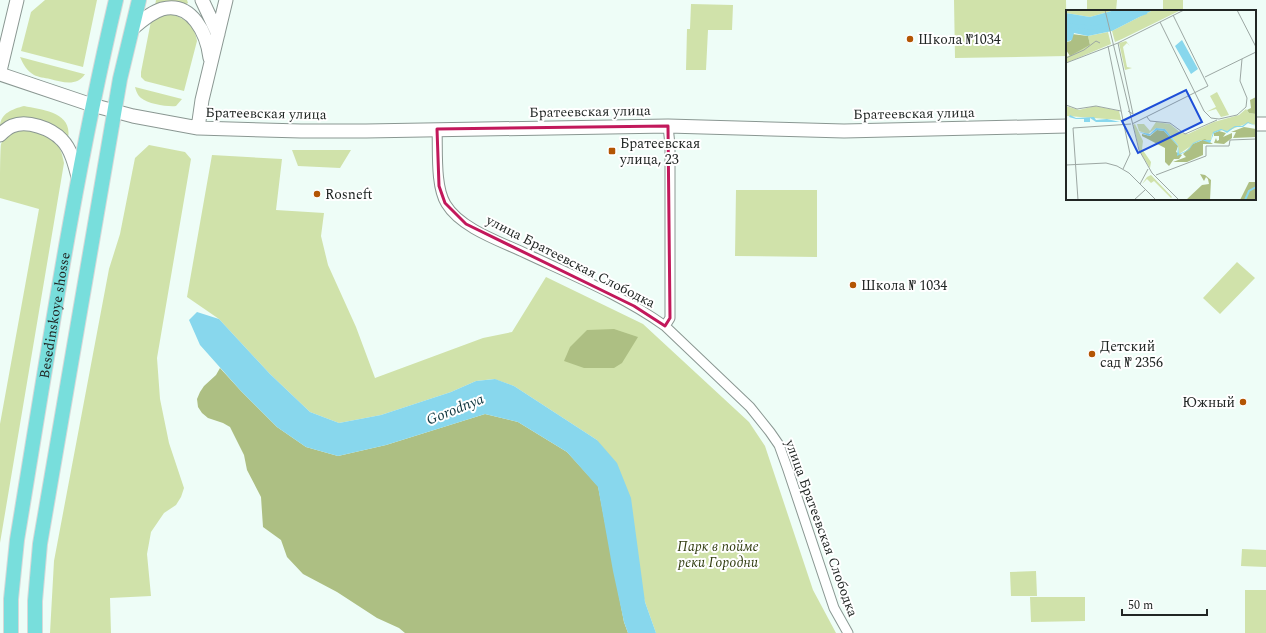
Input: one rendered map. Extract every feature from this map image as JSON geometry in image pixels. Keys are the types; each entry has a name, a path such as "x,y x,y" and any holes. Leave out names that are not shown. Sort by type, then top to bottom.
{"main road":[{"name":"Besedinskoye shosse","path":"11,633 11,599 16,540 78,177 92,105 116,0"},
{"name":"Besedinskoye shosse","path":"35,633 35,601 40,544 120,79 139,0"}],"street":[{"path":"0,72 17,0"},
{"path":"202,0 218,34"},
{"path":"198,128 202,100 226,0"},
{"path":"133,28 161,10 171,8 180,10 196,20 208,43 211,62"},
{"name":"Братеевская улица","path":"0,72 92,105 134,116 198,128 301,131 668,126 844,131 1066,126"},
{"path":"0,135 7,128 14,125 26,125 50,131 63,141 75,164 78,177"},
{"path":"665,326 670,318 670,145 668,126"},
{"name":"улица Братеевская Слободка","path":"437,129 439,186 445,203 453,214 479,231 634,306 665,326 750,407 779,445 834,608 848,633"}],"highlighted area":[{"path":"668,126 670,318 665,326 634,306 466,224 445,203 439,186 437,129"}],"green space":[{"path":"45,0 97,0 83,67 21,51 31,12"},
{"path":"156,0 187,0 188,3 185,5 155,6"},
{"path":"954,0 1066,0 1066,56 955,58"},
{"path":"1087,0 1117,0 1116,10 1087,10"},
{"path":"1163,0 1183,0 1183,10 1163,10"},
{"path":"691,4 733,5 732,30 708,30 706,70 686,70 687,29 690,29"},
{"path":"168,14 179,17 187,22 194,30 196,35 197,41 184,91 145,81 141,77 151,21 159,16"},
{"path":"20,57 85,74 78,81 74,82 40,77 29,71"},
{"path":"135,87 182,99 176,106 153,103 140,97"},
{"path":"24,106 47,111 61,118 66,123 68,138 60,131 0,127 2,118 8,112"},
{"path":"24,130 47,135 56,141 64,163 0,543 0,424 39,209 0,198 1,144 8,135"},
{"path":"149,145 185,152 191,159 157,358 160,399 169,443 184,488 176,505 164,513 151,532 147,554 151,596 110,598 111,633 50,633 54,561 109,269 120,234 135,158"},
{"path":"292,150 351,150 340,168 298,166"},
{"name":"Парк в пойме реки Городни","path":"212,155 282,159 276,210 324,213 321,236 328,265 356,327 375,378 483,338 512,332 546,277 643,324 749,422 765,446 813,590 836,633 656,633 645,602 597,440 514,386 494,379 476,381 451,392 381,415 339,423 310,412 270,374 219,319 187,297"},
{"path":"736,190 817,190 817,257 735,256"},
{"path":"1237,262 1255,278 1220,314 1203,298"},
{"path":"614,329 638,337 622,363 614,368 584,368 564,361 570,347 587,330"},
{"path":"220,368 277,427 306,447 338,456 386,445 485,414 518,422 567,452 598,486 624,622 628,633 405,633 399,628 377,618 337,592 303,574 287,557 281,540 263,527 261,497 247,470 244,455 230,427 208,418 198,407 197,399 200,392 216,375"},
{"path":"1242,549 1266,550 1266,567 1241,566"},
{"path":"1036,571 1037,596 1011,596 1010,572"},
{"path":"1245,590 1266,590 1266,633 1245,633"},
{"path":"1030,597 1085,597 1085,621 1031,622"}],"water":[{"name":"Gorodnya","path":"197,312 219,319 270,374 310,412 339,423 381,415 451,392 476,381 495,379 514,386 597,440 617,463 631,498 645,602 656,633 628,633 624,622 613,571 598,487 567,452 518,422 485,414 386,445 338,456 306,447 277,427 241,391 200,345 189,320"}],"place":[{"name":"Школа №1034","path":"910,39"},
{"name":"Братеевская улица, 23","path":"612,151"},
{"name":"Rosneft","path":"317,194"},
{"name":"Школа № 1034","path":"853,285"},
{"name":"Детский сад № 2356","path":"1092,354"},
{"name":"Южный","path":"1243,402"}]}
